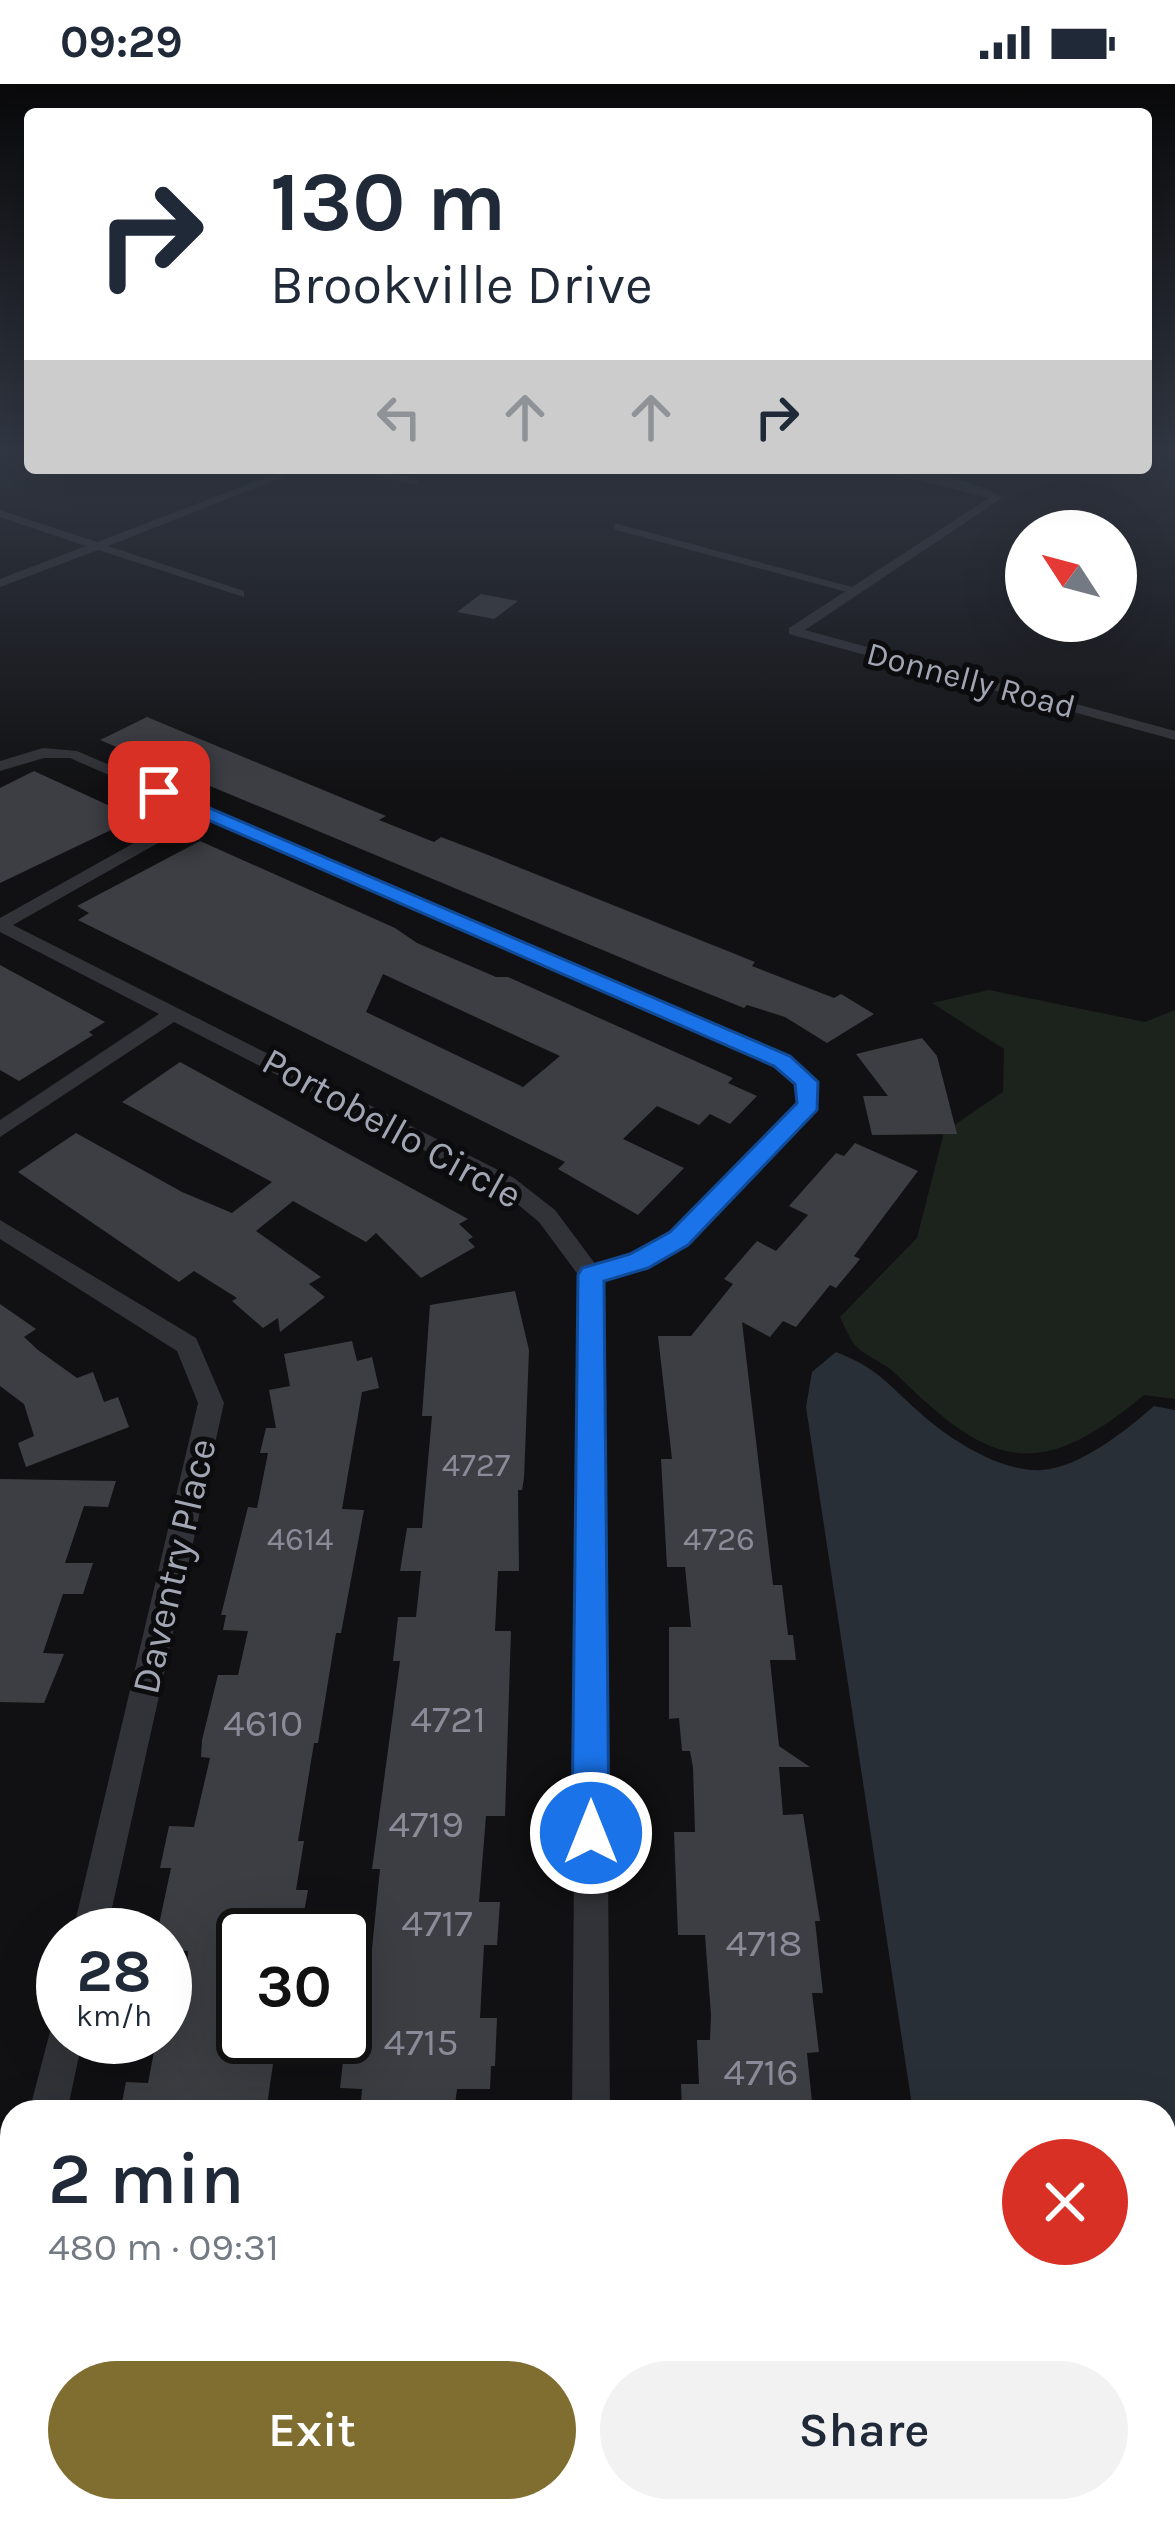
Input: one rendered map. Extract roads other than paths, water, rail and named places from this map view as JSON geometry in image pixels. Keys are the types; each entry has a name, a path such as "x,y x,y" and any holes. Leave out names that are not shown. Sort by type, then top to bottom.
{"street":[{"path":"0,583 47,566"},
{"path":"158,566 240,594"},
{"name":"Donnelly Road","path":"894,566 794,631 1175,736"},
{"path":"0,766 43,753 73,754 782,1061 806,1082 808,1104 679,1239 639,1261 591,1275 590,2100"},
{"path":"0,925 202,812"},
{"name":"Portobello Circle","path":"0,925 506,1183 548,1216 591,1275"},
{"path":"0,1130 176,1012"},
{"name":"Daventry Place","path":"0,1228 187,1346 212,1403 94,1908"},
{"path":"51,2100 59,2064"}],"lane":[{"path":"761,566 855,591"}]}
